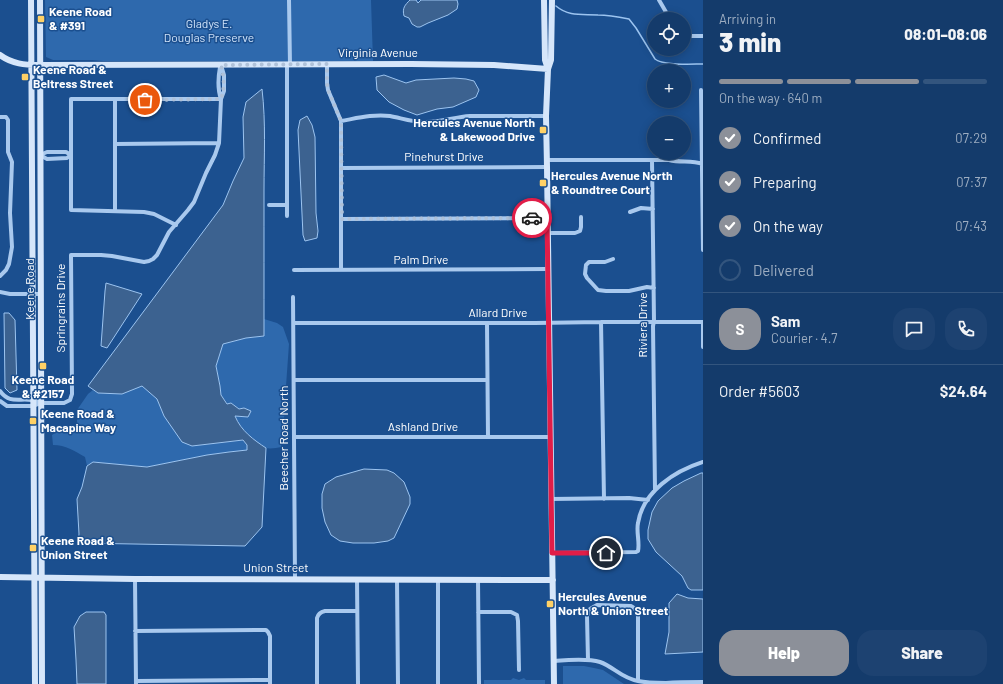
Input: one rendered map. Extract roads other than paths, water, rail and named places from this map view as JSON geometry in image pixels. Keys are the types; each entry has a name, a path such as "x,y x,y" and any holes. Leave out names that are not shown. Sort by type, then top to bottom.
{"street":[{"name":"Keene Road","path":"31,0 34,577"},
{"path":"34,0 35,55 39,65"},
{"name":"Keene Road","path":"40,0 39,65 42,577"},
{"path":"287,216 289,0"},
{"path":"544,0 545,60 548,69"},
{"path":"552,0 551,60 548,69 546,116 546,167 554,684"},
{"path":"659,0 666,12"},
{"path":"691,36 703,36"},
{"name":"Virginia Avenue","path":"0,55 16,63 31,65 494,65 548,69"},
{"path":"327,64 328,90 341,121 342,270"},
{"path":"31,65 36,74 36,120 40,136"},
{"name":"Springrains Drive","path":"41,403 64,403 68,402 71,398 71,255 112,256 139,262 153,259 169,232 194,202 215,155 219,143 221,99 218,91 218,75 221,65"},
{"path":"701,90 703,250"},
{"path":"176,225 154,214 144,212 71,210 70,100 221,99"},
{"path":"115,100 115,211"},
{"path":"0,116 8,118 8,152 12,162 10,213 12,247 9,264 0,276"},
{"path":"341,121 367,116 391,116 412,121 425,122 470,116 546,116"},
{"path":"115,144 219,143"},
{"path":"40,155 47,152 66,152 71,155"},
{"path":"40,155 47,159 66,158 71,155"},
{"path":"546,160 647,160"},
{"name":"Riviera Drive","path":"652,160 655,490"},
{"path":"669,160 703,164"},
{"name":"Pinehurst Drive","path":"341,168 546,167"},
{"path":"269,205 287,205"},
{"path":"630,212 641,208 653,208"},
{"path":"548,233 575,233 580,231 581,217"},
{"path":"342,219 547,218"},
{"path":"613,259 605,262 589,262 586,265 586,274 598,290 629,291 647,287 654,288"},
{"name":"Palm Drive","path":"294,270 548,270"},
{"path":"0,292 10,294 41,294"},
{"name":"Beecher Road North","path":"293,297 295,579"},
{"name":"Allard Drive","path":"294,323 549,323 654,321 703,323"},
{"path":"601,322 604,499"},
{"path":"487,323 488,437"},
{"path":"703,323 703,347"},
{"path":"294,380 487,380"},
{"path":"0,390 4,396 10,399 33,403"},
{"path":"0,401 7,406 41,403"},
{"name":"Ashland Drive","path":"294,437 551,437"},
{"path":"552,553 638,551 639,545 637,528 639,518 655,490 680,471 703,462"},
{"path":"551,499 648,500"},
{"path":"34,504 37,524 38,568 42,577 42,684"},
{"name":"Union Street","path":"0,577 135,579 553,580"},
{"path":"34,577 37,580 39,587 39,653 42,672"},
{"path":"34,577 35,684"},
{"path":"135,579 135,631 136,682 270,682 270,636 266,630 135,631"},
{"path":"357,579 358,684"},
{"path":"397,580 398,684"},
{"path":"438,580 438,684"},
{"path":"478,580 479,684"},
{"path":"588,660 587,616 590,609 593,606 598,605 628,605 634,607 638,615 638,681"},
{"path":"317,684 318,615 325,611 357,611"},
{"path":"478,612 511,612 516,615 518,621 519,670"},
{"path":"554,661 588,660 600,662 622,676 648,683 703,682"}],"waterway":[{"path":"556,6 566,12 581,15 606,15 629,19 655,59 671,64 703,64"}],"place":[{"name":"Keene Road & #391","path":"41,19"},
{"name":"Keene Road & Beltress Street","path":"25,77"},
{"name":"Hercules Avenue North & Lakewood Drive","path":"543,130"},
{"name":"Hercules Avenue North & Roundtree Court","path":"543,183"},
{"name":"Keene Road & #2157","path":"43,366"},
{"name":"Keene Road & Macapine Way","path":"33,421"},
{"name":"Keene Road & Union Street","path":"33,548"},
{"name":"Hercules Avenue North & Union Street","path":"550,604"}],"park label":[{"name":"Gladys E. Douglas Preserve","path":"209,31"}]}
